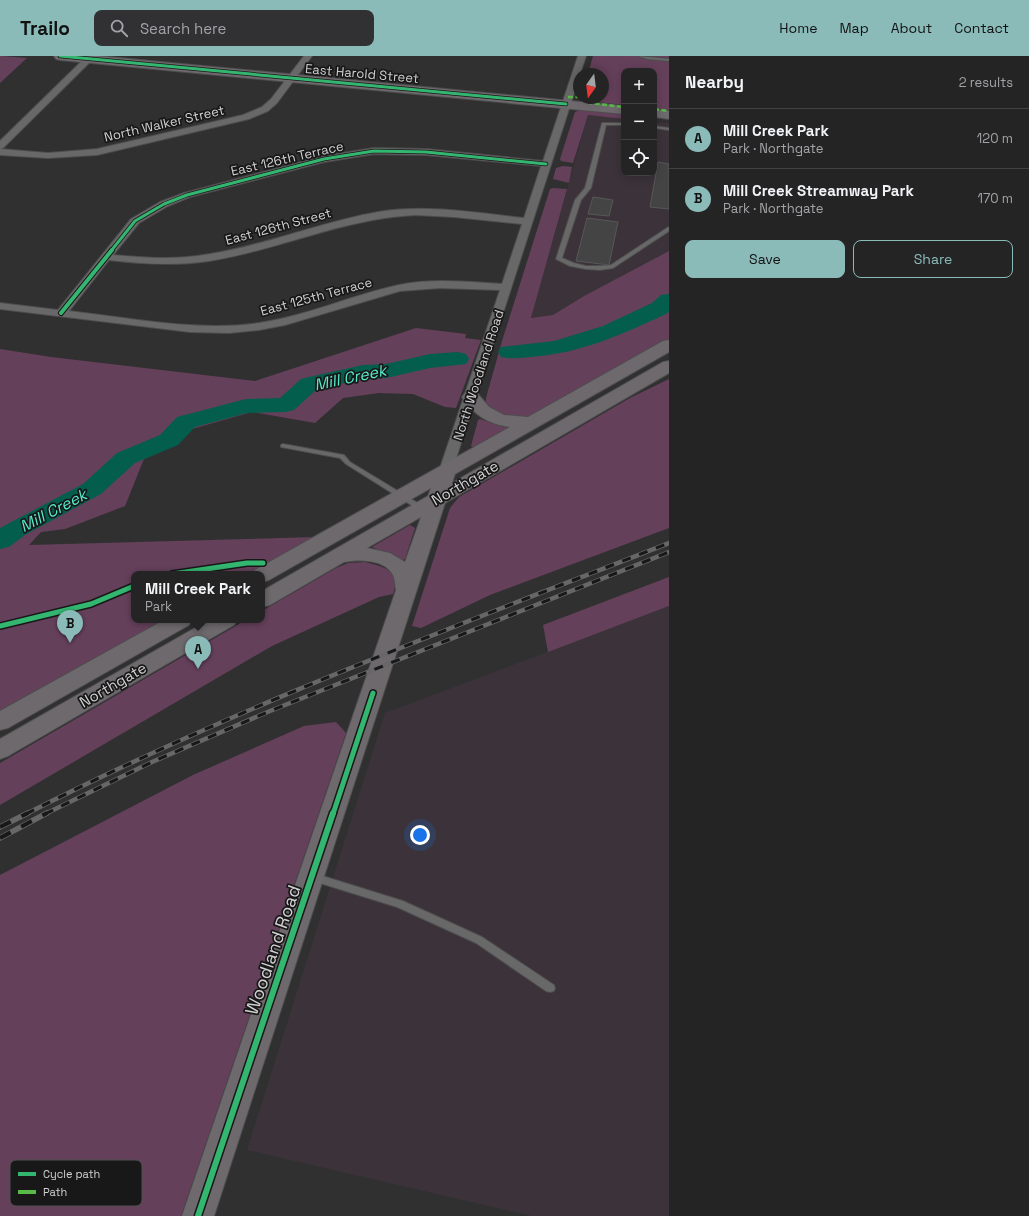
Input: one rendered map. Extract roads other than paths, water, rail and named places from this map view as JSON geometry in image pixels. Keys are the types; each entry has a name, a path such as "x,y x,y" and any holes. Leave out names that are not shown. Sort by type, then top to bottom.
{"main road":[{"name":"East Harold Street","path":"60,56 621,110"},
{"path":"657,113 669,115"},
{"name":"Northgate","path":"265,573 669,345"},
{"name":"Northgate","path":"265,598 669,366"},
{"path":"471,397 476,406 484,413 492,417 512,423 533,422"},
{"name":"North Woodland Road","path":"373,693 406,590 430,503 446,471"},
{"path":"337,556 351,553 365,554 387,561 396,566 402,572 406,590"},
{"name":"Northgate","path":"0,722 176,623"},
{"name":"Northgate","path":"0,750 221,623"},
{"name":"Woodland Road","path":"198,1216 373,693"}],"street":[{"name":"North Walker Street","path":"0,152 46,156 78,155 97,152 246,117 269,106 308,56"},
{"name":"North Woodland Road","path":"446,471 582,56"},
{"path":"0,146 89,59"},
{"name":"East 126th Terrace","path":"106,258 135,221 164,204 210,188 324,159 359,153 411,151 546,164"},
{"name":"East 126th Street","path":"106,258 149,262 173,262 210,258 361,218 394,213 444,213 528,222"},
{"path":"61,313 106,258"},
{"name":"East 125th Terrace","path":"0,306 190,329 219,330 244,328 287,321 401,288 421,285 462,284 506,287"}],"lane":[{"path":"640,56 669,60"},
{"path":"621,124 604,124 588,188 578,200 559,259 568,264 594,267 613,266 669,229"},
{"path":"657,127 669,129"},
{"path":"283,446 342,456 348,463 402,496 430,503"},
{"path":"312,876 400,904 479,940 550,988"}],"waterway":[{"name":"Mill Creek","path":"509,352 556,348 611,331 660,308 669,300"},
{"name":"Mill Creek","path":"0,541 16,529 92,489 126,458 169,440 186,422 246,406 286,405 309,384 363,372 386,371 430,361 458,359"}],"railway":[{"path":"0,827 104,775 264,704 425,638 669,543"},
{"path":"46,813 152,762 270,711 669,552"},
{"path":"0,838 46,813"}],"place":[{"name":"Mill Creek Streamway Park","path":"70,643"},
{"name":"Mill Creek Park","path":"198,669"}]}
